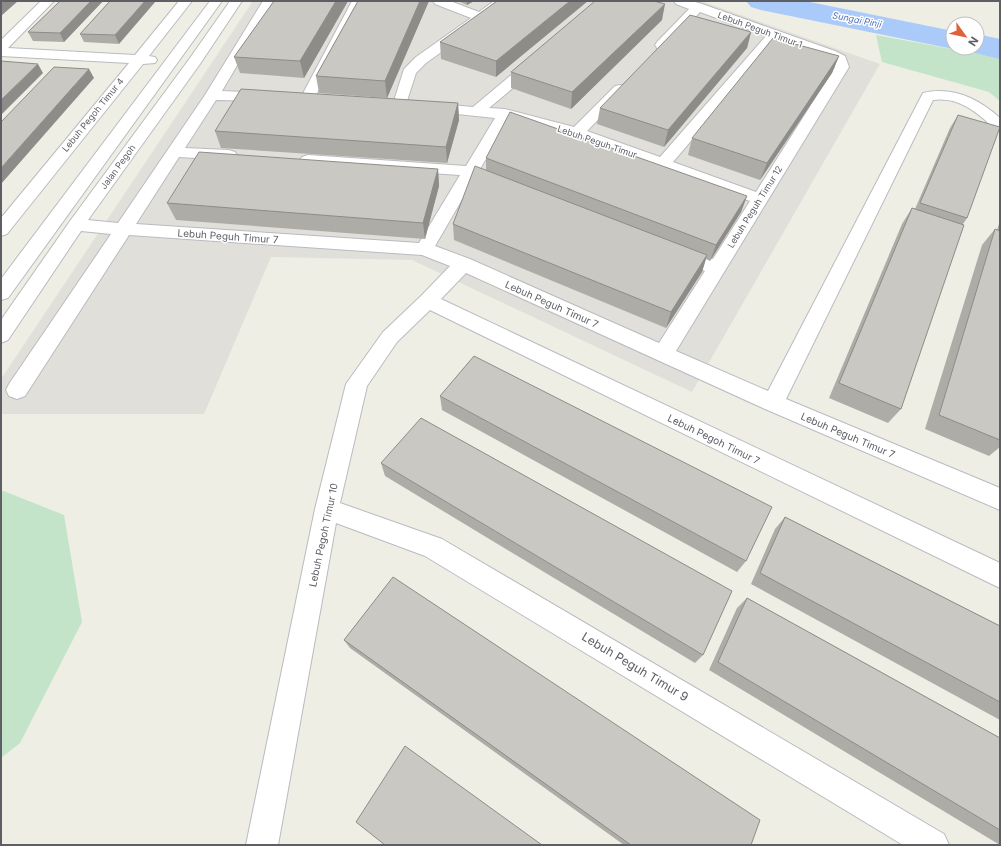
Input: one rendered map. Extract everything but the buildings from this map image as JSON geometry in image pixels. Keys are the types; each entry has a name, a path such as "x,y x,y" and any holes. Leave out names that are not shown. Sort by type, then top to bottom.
{"street":[{"path":"1,48 48,1"},
{"name":"Lebuh Pegoh Timur 4","path":"1,230 186,1"},
{"path":"1,293 216,1"},
{"name":"Jalan Pegoh","path":"1,335 76,224 176,88 236,1"},
{"path":"18,390 212,95 269,1"},
{"path":"307,99 358,1"},
{"path":"439,1 481,17"},
{"path":"400,104 409,72 421,60 502,1"},
{"name":"Lebuh Peguh Timur 1","path":"680,1 840,59"},
{"path":"654,53 698,7"},
{"path":"1,52 171,62 193,52 206,39 214,34"},
{"path":"662,164 774,35"},
{"path":"478,111 542,56"},
{"name":"Lebuh Peguh Timur 12","path":"663,354 842,67 840,59"},
{"path":"171,62 177,66 178,71 174,83 176,88"},
{"path":"577,133 627,82"},
{"path":"773,403 928,96 938,94 953,95 971,103 986,113 1000,126"},
{"path":"212,95 323,100"},
{"name":"Lebuh Peguh Timur","path":"385,103 505,114 577,133 760,199"},
{"path":"424,249 505,114"},
{"path":"175,152 246,156"},
{"path":"294,160 470,171 514,188"},
{"path":"21,266 45,246 76,224 77,191"},
{"name":"Lebuh Peguh Timur 7","path":"76,224 123,229 424,249 463,264 773,403 1000,499"},
{"path":"666,248 717,268"},
{"name":"Lebuh Pegoh Timur 10","path":"262,845 327,509 357,384 390,337 428,302 463,264"},
{"name":"Lebuh Pegoh Timur 7","path":"428,302 1000,576"},
{"name":"Lebuh Peguh Timur 9","path":"327,509 434,547 933,845"}],"shaded area":[{"path":"253,1 701,1 880,64 692,392 412,260 271,257 204,414 1,414 1,379"}],"green space":[{"path":"876,35 945,48 945,56 985,55 1000,58 1000,101 989,92 882,62"},
{"path":"1,490 64,515 82,622 20,743 1,758"}],"waterway":[{"name":"Sungai Pinji","path":"761,1 945,38"},
{"name":"Sungai Pinji","path":"985,46 1000,49"}]}
